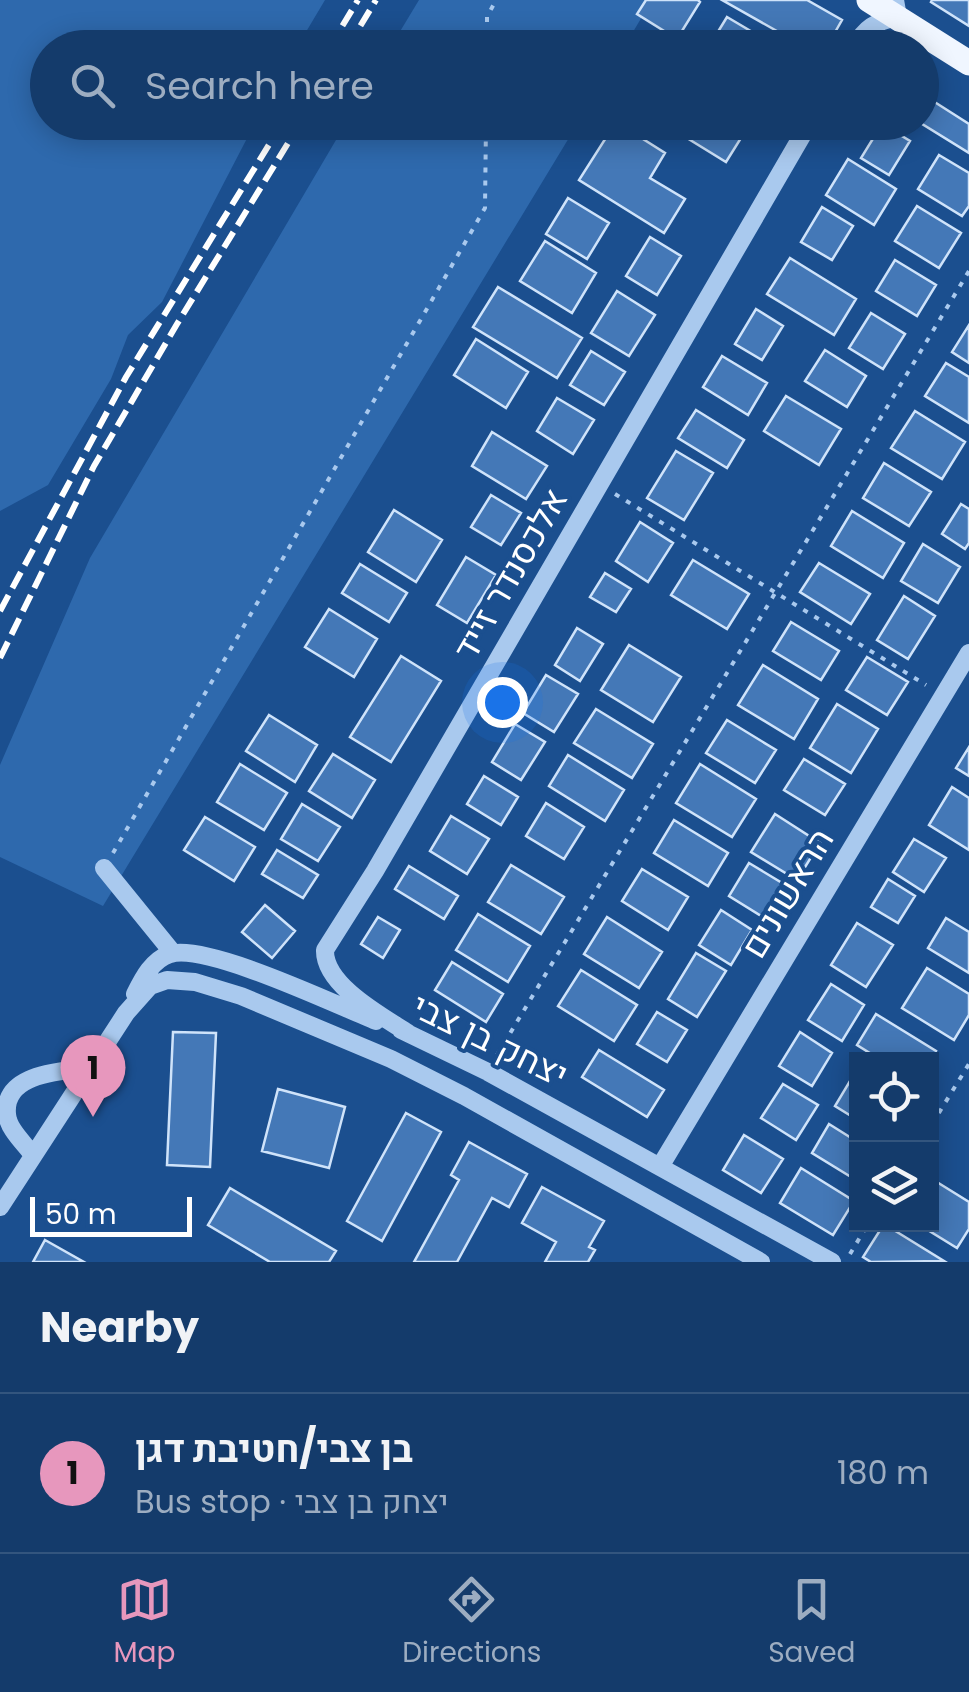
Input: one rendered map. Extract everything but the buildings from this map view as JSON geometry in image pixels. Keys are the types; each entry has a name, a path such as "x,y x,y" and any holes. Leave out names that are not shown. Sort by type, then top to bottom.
{"main road":[{"path":"869,0 896,8 926,30"},
{"path":"939,40 969,62"}],"street":[{"path":"865,30 896,8"},
{"name":"אלכסנדר זייד","path":"408,1034 353,995 330,972 325,950 800,140"},
{"name":"הראשונים","path":"660,1165 969,654"},
{"path":"104,868 173,953"},
{"name":"יצחק בן צבי","path":"0,1207 155,962 173,953 196,954 260,974 408,1034 488,1072 832,1262"},
{"name":"יצחק בן צבי","path":"126,1012 150,986 167,980 195,982 241,996 391,1059 464,1096 761,1262"},
{"path":"32,1154 6,1113 11,1096 27,1080 89,1067"}],"path":[{"path":"487,30 487,17 496,0"},
{"path":"104,868 485,208 486,140"},
{"path":"488,1072 969,271"},
{"path":"600,485 944,695"},
{"path":"939,1113 969,1064"},
{"path":"845,1262 863,1232"}],"shaded area":[{"path":"0,0 325,0 307,30 30,30 30,140 246,140 162,302 128,335 111,379 48,485 0,511"},
{"path":"419,0 652,0 634,30 401,30"},
{"path":"336,140 568,140 103,906 0,857 0,765 90,558"}],"railway":[{"path":"340,30 358,0"},
{"path":"358,30 376,0"},
{"path":"0,611 126,377 272,140"},
{"path":"0,658 94,466 290,140"}],"place":[{"name":"בן צבי/חטיבת דגן","path":"93,1117"}]}
